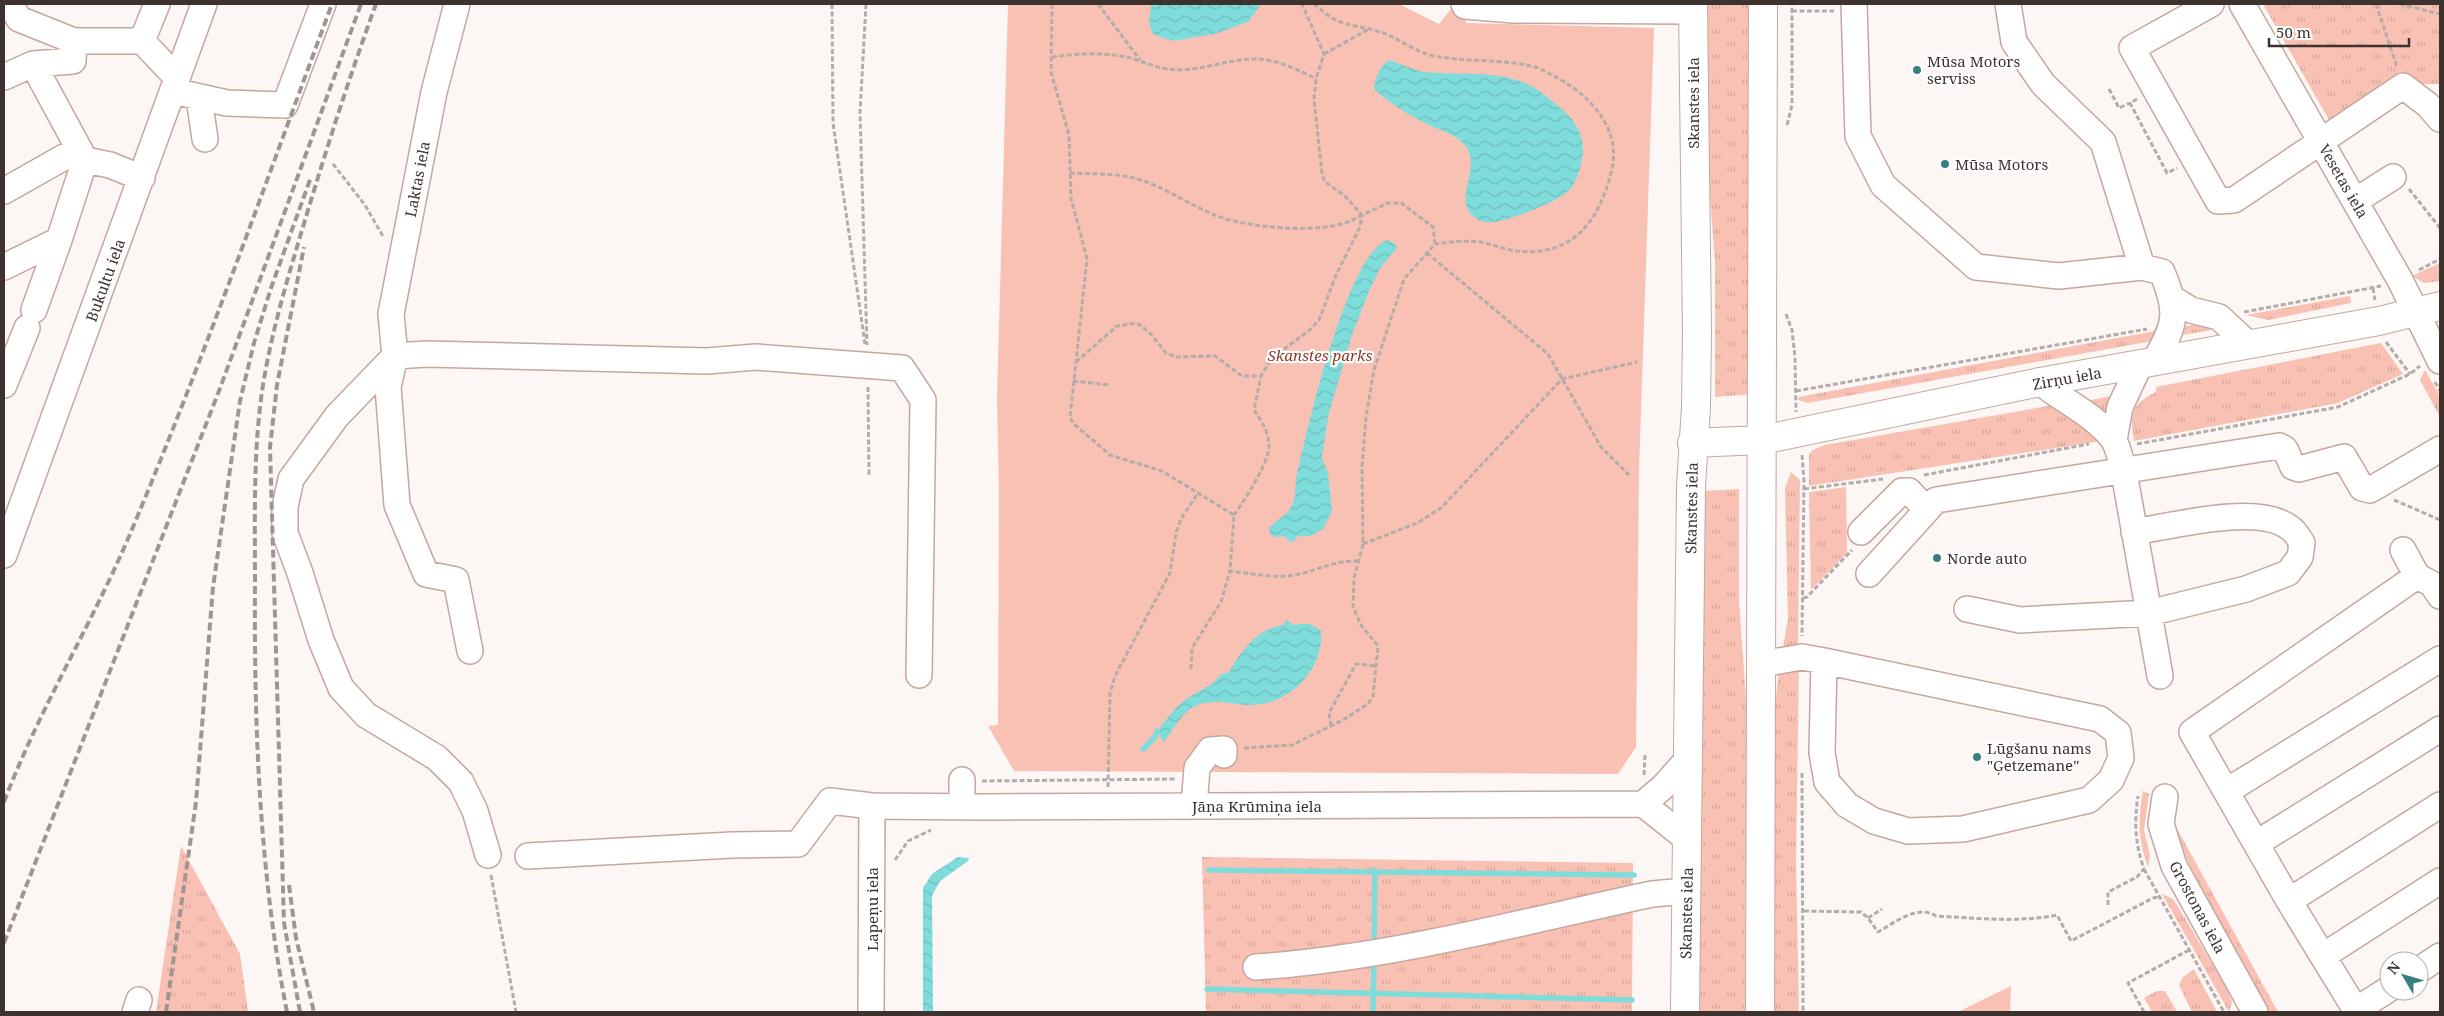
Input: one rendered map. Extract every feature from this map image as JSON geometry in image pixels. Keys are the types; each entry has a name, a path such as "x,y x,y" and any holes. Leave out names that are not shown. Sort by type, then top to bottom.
{"main road":[{"path":"1760,1012 1764,4"},
{"name":"Skanstes iela","path":"1685,1012 1692,443 1696,407 1697,333 1693,8"},
{"name":"Zirņu iela","path":"1692,443 1762,440 2040,382 2379,321 2429,309"}],"street":[{"path":"10,4 19,19 74,41 142,41"},
{"path":"142,41 157,4"},
{"name":"Bukultu iela","path":"4,553 204,4"},
{"path":"142,41 175,85 199,98 227,103 284,105 323,4"},
{"name":"Laktas iela","path":"457,4 434,92 391,314 395,356 388,387 397,505 426,574 456,580 470,651"},
{"path":"1464,4 1465,6 1513,10 1693,8"},
{"path":"2008,4 2014,42 2043,84 2103,142 2142,267"},
{"path":"2211,4 2132,48 2218,201 2234,200 2402,86 2428,105 2440,119"},
{"name":"Vesetas iela","path":"2242,4 2355,201 2429,309 2440,362"},
{"path":"1854,7 1858,136 1883,185 1976,267 2059,276 2142,267 2162,272 2173,299 2172,324 2167,340 2147,363 2120,407 2115,444"},
{"path":"4,77 33,64 72,61 74,41"},
{"path":"4,384 59,240 85,160 33,64"},
{"path":"199,98 205,139"},
{"path":"4,191 66,156 110,165 142,178"},
{"path":"2355,201 2393,177"},
{"path":"4,267 59,240"},
{"path":"2173,299 2191,310 2219,317 2249,345"},
{"path":"488,855 475,811 461,782 437,758 366,715 341,688 321,640 285,533 285,507 291,480 337,416 395,356 427,354 707,361 756,357 902,368 923,400 919,675"},
{"path":"2040,382 2096,421 2115,444 2124,472 2160,676"},
{"path":"1869,574 1936,500 2124,472 2279,446 2285,449 2292,467 2299,469 2344,458 2362,488 2370,490 2440,449"},
{"path":"1861,532 1902,490 1909,491 1927,510"},
{"path":"1967,609 2020,620 2149,613 2246,589 2288,572 2300,557 2302,543 2290,527 2258,516 2236,516 2134,532"},
{"path":"2404,550 2417,576 2432,584 2440,596"},
{"path":"2379,996 2356,1011 2289,901 2192,732 2417,576"},
{"path":"1761,664 1802,657 1824,661 2100,719 2118,733 2122,758 2111,780 2089,800 1963,829 1908,831 1874,820 1847,805 1827,782 1822,753 1824,661"},
{"path":"2227,791 2440,660"},
{"path":"2257,843 2440,729"},
{"path":"1194,806 1196,768 1210,750 1224,752"},
{"path":"1687,839 1643,804 1663,787 1688,759"},
{"path":"962,780 962,807"},
{"name":"Grostonas iela","path":"2166,797 2161,824 2176,871 2255,1012"},
{"name":"Jāņa Krūmiņa iela","path":"528,856 732,845 798,844 830,801 872,806 962,807 1643,804"},
{"path":"2289,901 2440,805"},
{"name":"Lapeņu iela","path":"871,1012 872,806"},
{"path":"2323,956 2440,881"},
{"path":"1256,967 1298,964 1392,950 1652,894 1686,891"},
{"path":"2429,963 2440,956"}],"path":[{"path":"832,4 833,123 868,364"},
{"path":"866,4 860,113 868,364 869,477"},
{"path":"1052,4 1051,72 1069,135 1070,198 1087,259 1076,362 1072,381 1070,418 1074,424 1110,455 1162,471 1234,515"},
{"path":"1098,4 1140,60"},
{"path":"1302,4 1324,54 1316,79 1314,100 1322,174 1325,182 1346,196 1362,214"},
{"path":"1224,752 1292,745 1331,726 1368,704 1373,696 1378,646 1360,625 1353,606 1354,578 1363,544 1362,466 1366,417 1374,370 1404,279 1435,244 1458,240 1524,251 1540,251 1561,245 1578,234 1593,220 1605,195 1613,166 1613,144 1606,122 1593,103 1573,86 1537,68 1503,61 1430,54 1384,33 1333,19 1314,4"},
{"path":"2376,4 2402,86"},
{"path":"2400,4 2440,14"},
{"path":"1792,11 1854,7"},
{"path":"1324,54 1369,30"},
{"path":"1052,56 1084,53 1121,56 1140,60 1151,66 1184,70 1252,59 1299,70 1316,79"},
{"path":"2109,88 2119,108 2130,102"},
{"path":"333,164 365,205 400,265"},
{"path":"1070,173 1135,178 1219,217 1286,230 1352,222 1362,214 1388,203 1401,203 1433,227 1435,244"},
{"path":"2393,177 2410,189 2440,228"},
{"path":"1191,669 1192,648 1221,602 1230,571 1234,515 1245,502 1269,446 1266,429 1254,410 1260,376 1272,358 1311,330 1319,320 1336,274 1360,227 1362,214"},
{"path":"1427,253 1548,354 1601,447 1629,474"},
{"path":"2219,317 2373,288"},
{"path":"1076,362 1117,326 1137,324 1149,332 1166,353 1176,357 1215,356 1242,376 1260,376"},
{"path":"1796,391 2172,324"},
{"path":"2115,444 2338,406 2410,374 2386,342"},
{"path":"1363,544 1417,523 1441,508 1562,379 1637,362"},
{"path":"1072,381 1110,385"},
{"path":"1916,475 1926,473"},
{"path":"1804,489 1888,478"},
{"path":"2370,490 2440,520"},
{"path":"1108,779 1110,693 1115,676 1170,573 1176,533 1181,519 1198,493"},
{"path":"1230,571 1278,576 1295,575 1339,561 1358,561"},
{"path":"1331,726 1329,713 1356,664 1377,666"},
{"path":"962,780 1196,779"},
{"path":"2138,796 2135,835 2144,869 2224,1012"},
{"path":"892,865 897,853 908,841 929,830 938,829"},
{"path":"488,855 516,1012"},
{"path":"2108,905 2108,892 2137,877 2144,869"},
{"path":"1802,1012 1804,883"},
{"path":"1804,910 1861,912 1878,932 1916,911 1928,911 1936,916 2003,919 2042,918 2057,915 2071,941 2153,898 2159,897"},
{"path":"1868,918 1882,909"},
{"path":"2144,1012 2128,983 2189,950"}],"green space":[{"name":"Skanstes parks","path":"1008,4 1399,4 1439,24 1455,4 1467,23 1654,28 1639,470 1636,747 1618,774 1014,771 988,726 998,725 999,493 997,398"},
{"path":"1708,4 1752,4 1751,394 1715,397 1715,263 1705,124"},
{"path":"2263,4 2440,4 2440,84 2412,84 2401,71 2329,120"},
{"path":"2440,263 2440,281 2424,283 2412,276"},
{"path":"2350,296 2351,303 2268,320 2246,315"},
{"path":"2208,322 2212,330 2175,336 2177,328"},
{"path":"2166,329 2158,340 1808,403 1798,400 1798,397"},
{"path":"2381,343 2403,374 2338,403 2134,441 2132,417 2134,411 2141,401 2156,392 2156,387"},
{"path":"2425,370 2440,396 2440,417 2420,380"},
{"path":"2117,395 2107,421 2080,402"},
{"path":"2059,404 2101,441 1809,486 1809,454 1813,450 1825,445"},
{"path":"1791,472 1800,480 1798,647 1783,647 1788,619 1785,488"},
{"path":"1846,487 1847,553 1811,590 1809,492"},
{"path":"1739,489 1739,601 1747,713 1745,1012 1699,1012 1703,491"},
{"path":"1799,662 1796,860 1799,1012 1769,1012 1769,769 1779,667"},
{"path":"2143,791 2149,794 2144,830 2150,856 2148,867 2142,848 2140,829"},
{"path":"2176,827 2278,1012 2267,1012 2187,860"},
{"path":"181,846 240,954 248,1012 156,1012"},
{"path":"1202,857 1633,863 1632,1012 1206,1012"},
{"path":"2162,894 2173,899 2227,989 2232,1002 2229,1012"},
{"path":"2194,969 2217,1012 2192,1012 2179,985 2183,977"},
{"path":"2011,986 2010,1012 1958,1012"},
{"path":"2157,991 2165,991 2177,1012 2152,1012 2144,998"}],"water":[{"path":"1152,4 1261,4 1248,22 1215,34 1173,41 1154,35 1150,28 1149,20"},
{"path":"1388,60 1424,72 1506,77 1540,91 1568,115 1574,122 1581,138 1583,147 1582,157 1576,181 1572,187 1550,202 1504,220 1485,222 1471,215 1467,207 1466,198 1471,159 1468,150 1464,144 1453,136 1409,114 1374,89 1378,73"},
{"path":"1388,240 1395,244 1397,248 1380,268 1369,291 1352,335 1328,416 1322,458 1328,473 1332,511 1323,529 1310,536 1298,536 1294,541 1290,542 1284,536 1274,537 1270,534 1269,528 1287,513 1293,503 1296,478 1319,384 1344,308 1358,276 1373,252"},
{"path":"1287,619 1292,625 1308,624 1321,631 1320,646 1316,660 1310,672 1301,683 1289,693 1263,704 1248,705 1216,702 1198,705 1183,716 1164,742 1157,731 1174,710 1186,699 1213,683 1221,674 1229,672 1239,656 1258,636 1274,627 1283,625"},
{"path":"958,857 969,858 968,861 940,881 932,896 933,1012 923,1012 923,888 932,874"}],"waterway":[{"path":"1143,749 1155,737 1157,731"},
{"path":"1209,870 1634,875"},
{"path":"1374,948 1375,870"},
{"path":"1373,1012 1374,959"},
{"path":"1207,989 1632,1000"}],"railway":[{"path":"4,802 50,698 118,562 160,462 332,4"},
{"path":"4,943 219,391 361,4"},
{"path":"287,1012 270,905 264,852 257,743 255,482 260,409 271,343 281,302 330,138 376,4"},
{"path":"166,1012 196,802 213,587 240,401 254,343 271,288 311,177"},
{"path":"300,1012 284,923 270,447 277,385 304,247"},
{"path":"289,885 296,938 314,1012"}],"place":[{"name":"Mūsa Motors serviss","path":"1917,70"},
{"name":"Mūsa Motors","path":"1945,164"},
{"name":"Norde auto","path":"1937,558"},
{"name":"Lūgšanu nams \"Ģetzemane\"","path":"1977,757"}]}
